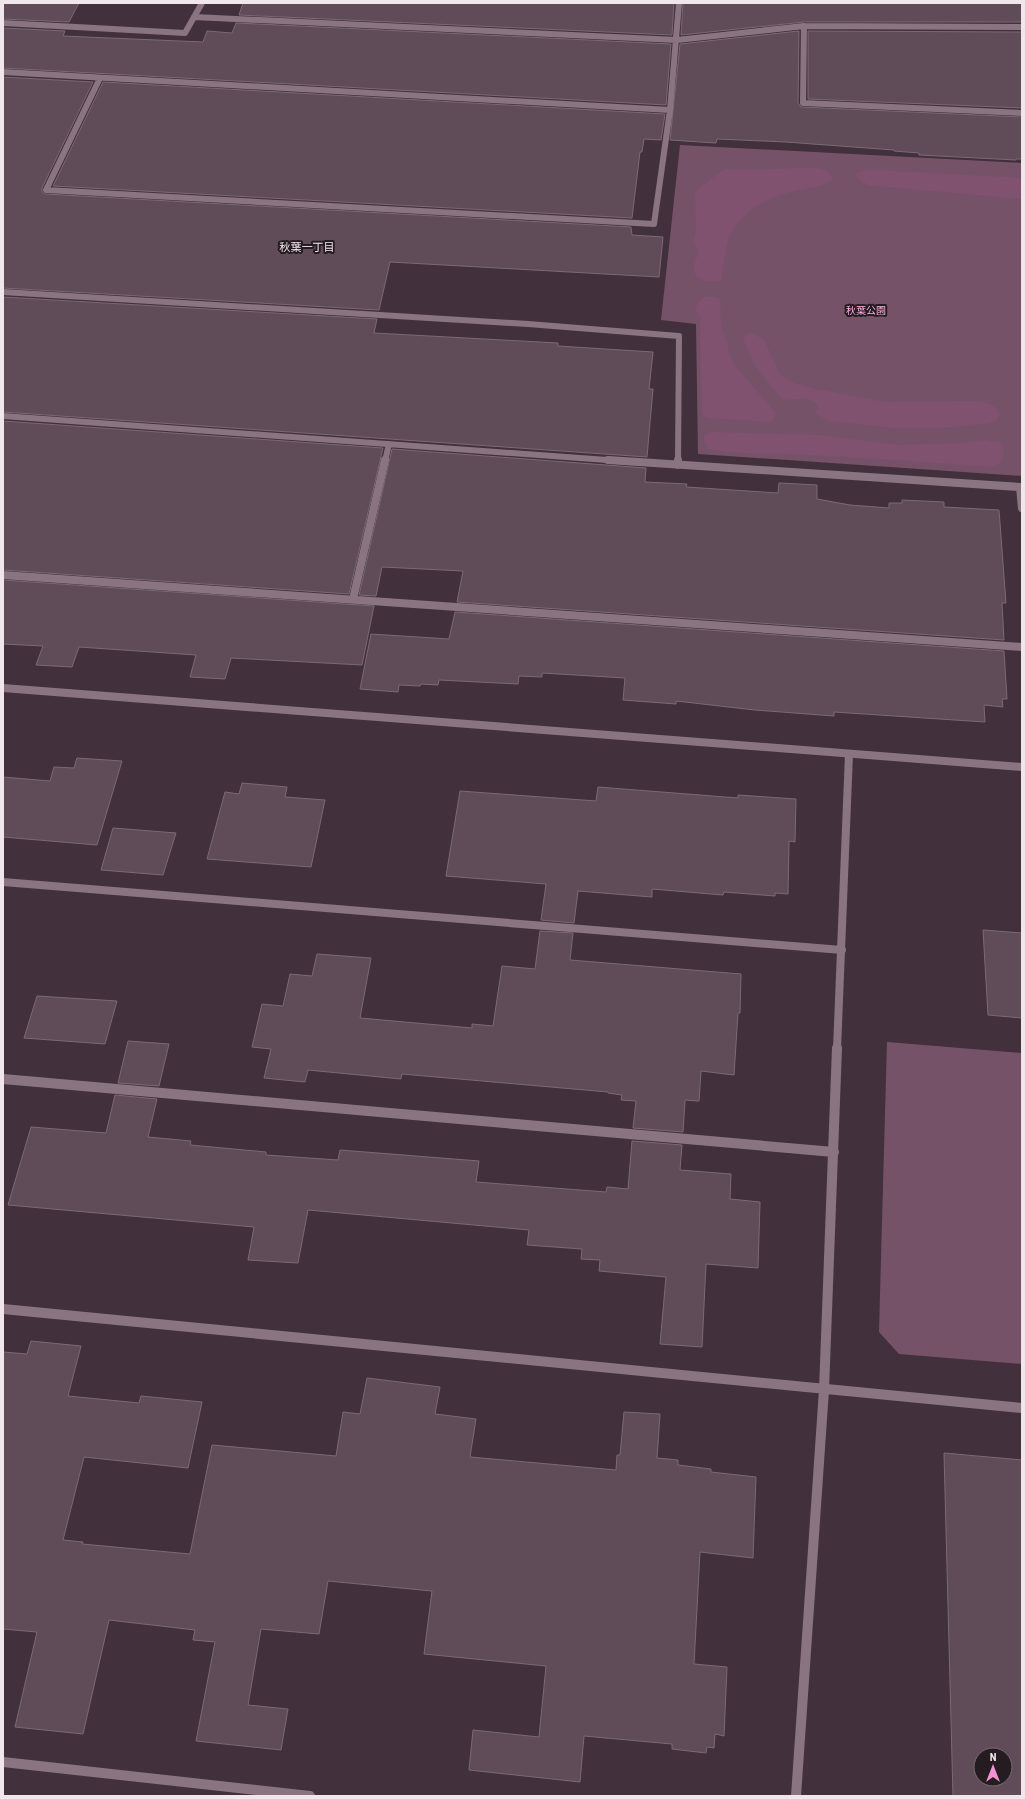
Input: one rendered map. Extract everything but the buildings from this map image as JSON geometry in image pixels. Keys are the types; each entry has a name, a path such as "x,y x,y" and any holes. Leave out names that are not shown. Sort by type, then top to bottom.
{"street":[{"path":"3,23 184,33 202,3"},
{"path":"100,78 46,190 654,224 670,110 679,3"},
{"path":"194,17 677,40 804,26 1022,27"},
{"path":"804,26 803,103 1022,113"},
{"path":"3,72 670,110"},
{"path":"3,292 528,324 679,336 678,465"},
{"path":"3,416 678,465 1020,487 1022,508"},
{"path":"353,599 389,444"},
{"path":"3,575 1022,647"},
{"path":"3,688 1022,767"},
{"path":"796,1796 824,1390 850,754"},
{"path":"3,882 842,950"},
{"path":"3,1079 834,1152"},
{"path":"3,1309 824,1390 1022,1408"},
{"path":"3,1762 310,1796"}],"green space":[{"name":"秋葉公園","path":"680,145 1022,163 1022,476 698,454 696,324 661,320"},
{"path":"887,1042 1022,1053 1022,1364 899,1354 879,1332"}],"shaded area":[{"path":"797,168 822,169 833,178 826,184 786,193 754,208 736,225 730,235 721,280 708,281 696,276 694,272 694,265 699,252 693,243 696,232 695,192 726,169 753,170"},
{"path":"872,170 1022,178 1022,199 868,185 857,178 856,174"},
{"path":"704,297 720,299 721,325 733,364 776,413 774,419 770,422 709,418 702,415 700,315 695,310 698,303"},
{"path":"750,332 764,340 780,375 796,384 886,402 981,402 992,405 1000,414 997,420 990,423 941,428 894,428 830,421 816,414 818,404 807,398 788,400 780,397 754,364 743,338"},
{"path":"711,432 819,435 898,445 963,443 984,440 1003,443 1004,451 1001,462 992,467 855,457 758,454 708,449 704,441 704,436"}],"district":[{"name":"秋葉一丁目","path":"307,247"}]}
